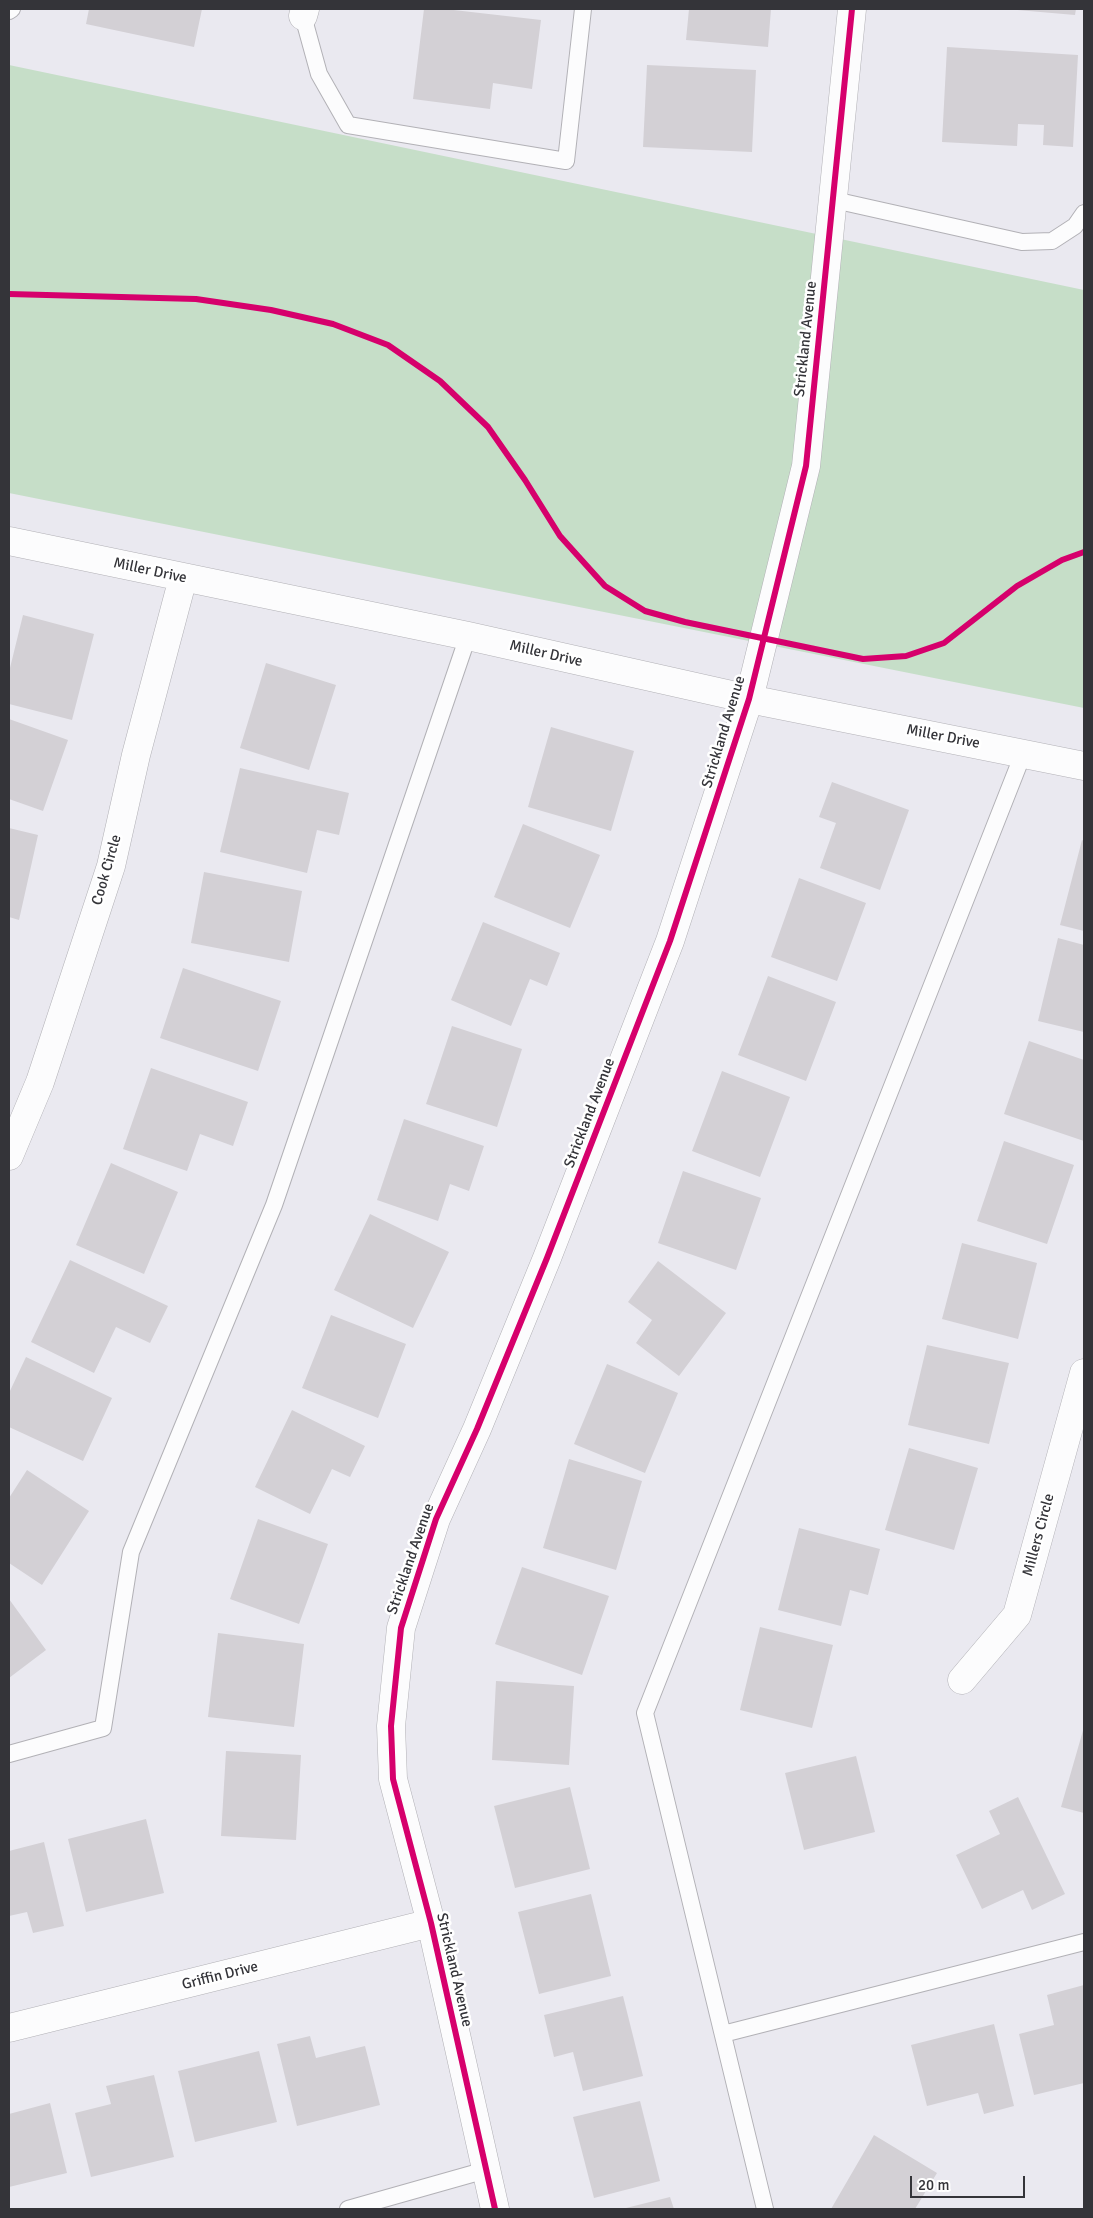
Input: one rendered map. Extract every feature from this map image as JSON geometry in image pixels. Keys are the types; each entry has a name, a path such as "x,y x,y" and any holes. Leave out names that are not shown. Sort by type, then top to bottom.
{"street":[{"name":"Strickland Avenue","path":"495,2209 431,1923 393,1779 391,1726 401,1628 436,1519 477,1429 543,1267 670,941 749,699 806,466 852,9"},
{"name":"Miller Drive","path":"9,541 468,636 749,699 1084,766"},
{"name":"Cook Circle","path":"9,1156 40,1082 111,866 136,755 183,578"},
{"name":"Millers Circle","path":"962,1680 1017,1615 1084,1374"},
{"name":"Griffin Drive","path":"9,2028 431,1923"}],"lane":[{"path":"304,12 319,74 348,125 566,161 583,9"},
{"path":"834,200 1022,242 1052,241 1075,226 1084,213"},
{"path":"9,1754 103,1728 131,1552 274,1205 468,636"},
{"path":"765,2209 645,1713 1023,754"},
{"path":"723,2034 1084,1942"},
{"path":"348,2209 486,2170"}],"green space":[{"path":"9,65 1084,290 1084,708 9,493"}],"building":[{"path":"89,9 202,9 194,47 86,24"},
{"path":"424,9 445,9 541,20 532,89 493,83 490,109 413,99"},
{"path":"689,9 771,9 768,47 686,40"},
{"path":"1006,9 1076,9 1075,15"},
{"path":"947,47 1078,55 1073,147 1043,145 1044,125 1018,124 1017,146 942,142"},
{"path":"647,65 756,70 752,152 643,147"},
{"path":"23,615 94,634 72,720 9,704 9,672"},
{"path":"266,663 336,685 309,770 240,748"},
{"path":"9,719 68,740 43,811 9,799"},
{"path":"551,727 634,751 611,831 528,807"},
{"path":"240,768 349,793 339,835 317,830 307,873 220,852"},
{"path":"832,782 909,810 880,890 820,868 836,823 819,817"},
{"path":"523,824 600,855 570,928 494,897"},
{"path":"9,828 38,835 19,920 9,917"},
{"path":"1082,840 1084,841 1084,931 1060,925"},
{"path":"204,872 302,891 289,962 191,943"},
{"path":"799,878 866,903 837,981 771,957"},
{"path":"483,922 560,953 547,986 530,979 511,1026 451,1000"},
{"path":"1058,938 1084,945 1084,1032 1038,1021"},
{"path":"183,968 281,1001 258,1071 160,1038"},
{"path":"768,976 836,1002 806,1081 738,1055"},
{"path":"452,1026 522,1049 497,1127 426,1104"},
{"path":"1029,1041 1084,1060 1084,1141 1004,1114"},
{"path":"151,1068 248,1102 233,1146 200,1134 187,1171 123,1149"},
{"path":"722,1071 790,1097 760,1177 692,1151"},
{"path":"404,1119 484,1146 469,1191 450,1184 438,1221 377,1200"},
{"path":"1004,1141 1074,1165 1047,1244 977,1221"},
{"path":"111,1163 178,1192 144,1274 76,1245"},
{"path":"683,1171 761,1198 736,1270 658,1243"},
{"path":"370,1214 449,1252 413,1328 334,1290"},
{"path":"962,1243 1037,1263 1018,1339 942,1319"},
{"path":"70,1260 168,1306 150,1343 116,1327 94,1373 31,1342"},
{"path":"658,1261 726,1313 679,1376 636,1343 652,1320 628,1302"},
{"path":"331,1315 406,1344 378,1418 302,1388"},
{"path":"927,1345 1009,1363 989,1444 908,1425"},
{"path":"26,1357 112,1398 83,1461 9,1427 9,1393"},
{"path":"607,1364 678,1393 645,1473 574,1444"},
{"path":"292,1410 365,1446 350,1477 332,1469 310,1514 255,1487"},
{"path":"909,1448 978,1468 954,1550 885,1530"},
{"path":"569,1459 642,1481 616,1570 543,1548"},
{"path":"27,1470 89,1511 42,1585 9,1563 9,1498"},
{"path":"258,1519 328,1544 299,1624 230,1599"},
{"path":"799,1528 880,1549 868,1595 850,1590 841,1626 778,1610"},
{"path":"522,1567 609,1596 582,1675 495,1644"},
{"path":"9,1599 46,1650 9,1678"},
{"path":"760,1627 833,1645 812,1728 740,1710"},
{"path":"218,1633 304,1644 294,1727 208,1717"},
{"path":"496,1681 574,1686 569,1765 492,1760"},
{"path":"1084,1727 1084,1813 1061,1807"},
{"path":"226,1751 301,1755 296,1840 221,1836"},
{"path":"856,1756 875,1832 804,1850 785,1773"},
{"path":"570,1787 590,1869 515,1888 494,1806"},
{"path":"1018,1797 1065,1894 1032,1910 1023,1890 982,1909 956,1855 1000,1834 989,1811"},
{"path":"146,1819 164,1893 86,1912 68,1839"},
{"path":"44,1842 64,1926 33,1933 27,1912 9,1916 9,1851"},
{"path":"591,1894 611,1976 539,1994 518,1912"},
{"path":"1084,1985 1084,2083 1034,2095 1019,2034 1054,2025 1047,1995"},
{"path":"623,1996 643,2076 583,2091 573,2052 554,2057 544,2015"},
{"path":"994,2024 1014,2106 984,2114 978,2093 927,2106 911,2045"},
{"path":"310,2036 316,2058 365,2046 380,2105 297,2126 277,2044"},
{"path":"259,2051 277,2122 195,2142 178,2071"},
{"path":"154,2075 174,2157 91,2177 75,2113 111,2104 106,2086"},
{"path":"640,2101 660,2181 594,2198 573,2117"},
{"path":"50,2103 67,2173 9,2187 9,2114"},
{"path":"874,2135 937,2173 915,2209 831,2209"},
{"path":"670,2197 674,2209 622,2209"}],"cycle path":[{"path":"495,2209 431,1923 393,1779 391,1726 401,1628 436,1519 477,1429 547,1258 670,941 749,699 806,466 852,9"},
{"path":"9,294 196,299 271,310 333,324 388,345 440,381 488,427 525,480 560,536 605,586 645,611 685,622 863,659 906,656 944,643 1017,586 1062,560 1084,552"}]}
